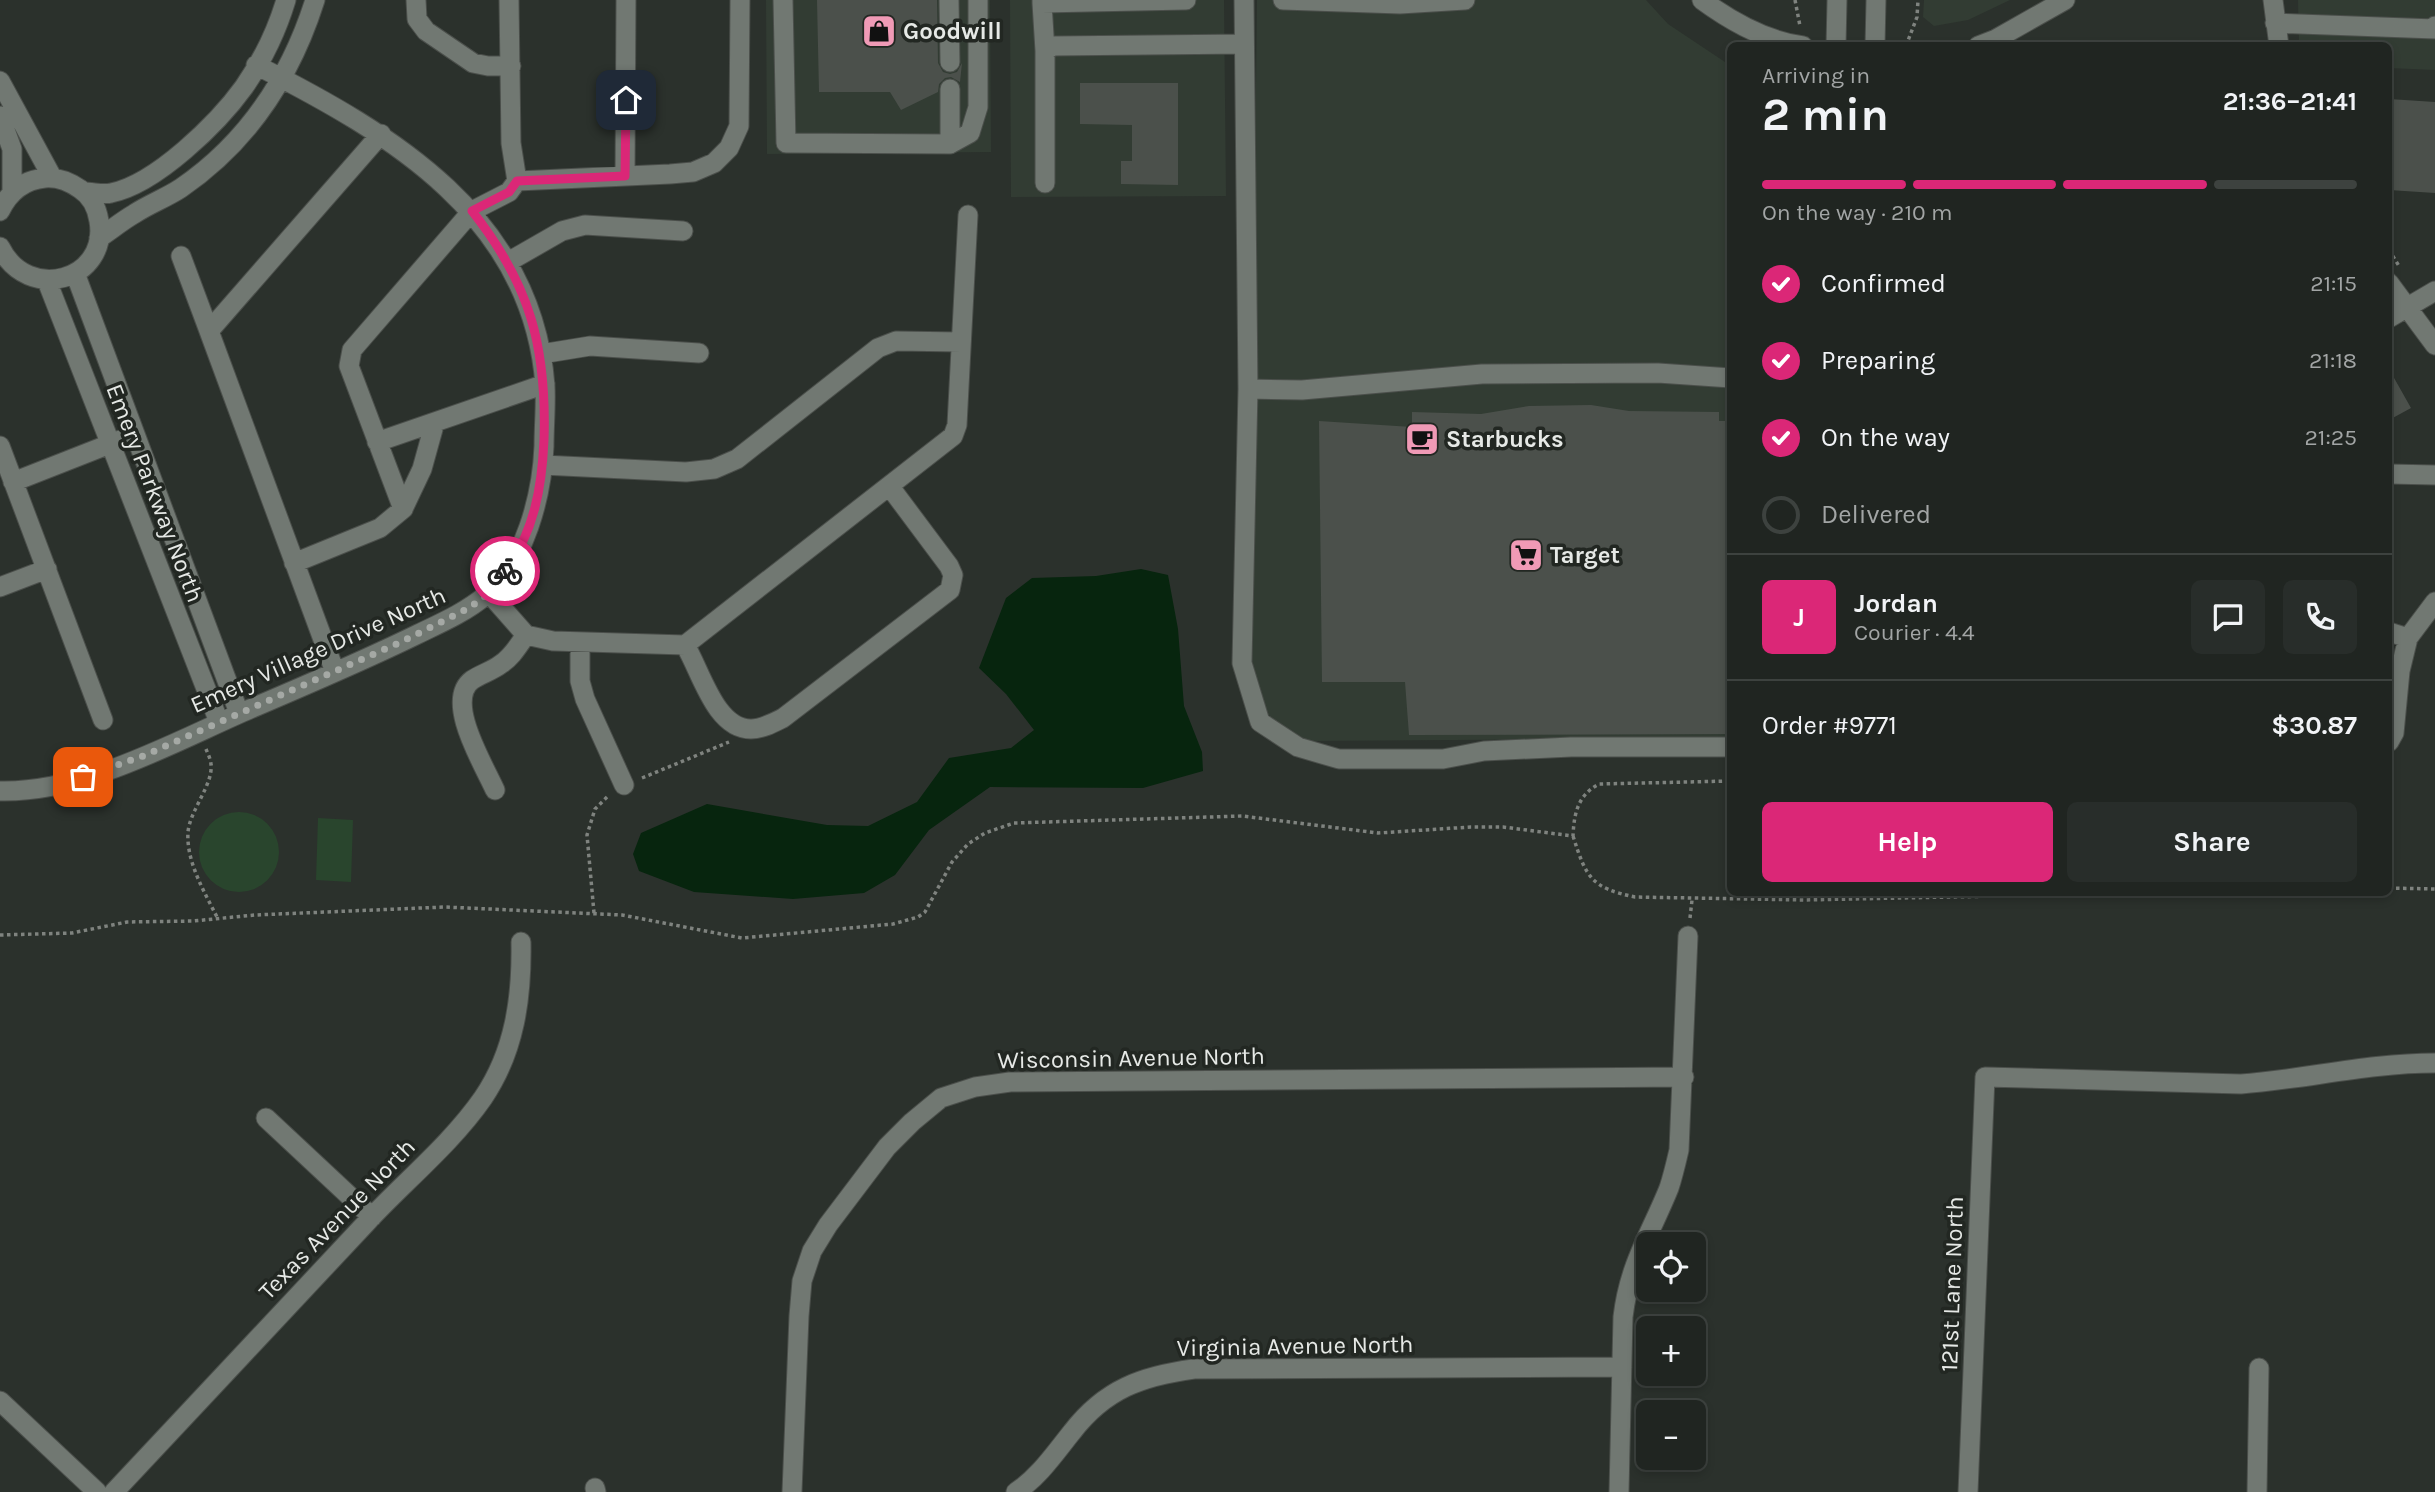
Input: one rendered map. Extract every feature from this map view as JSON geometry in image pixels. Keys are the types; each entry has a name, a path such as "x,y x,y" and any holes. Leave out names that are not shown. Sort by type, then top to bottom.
{"street":[{"path":"84,192 109,194 133,185 175,159 236,96 266,48 286,0"},
{"path":"99,238 134,214 180,189 219,158 257,118 283,79 315,0"},
{"path":"416,0 417,19 426,31 473,63 510,66"},
{"path":"403,509 349,366 352,350 472,211 509,192 517,181 512,144 509,0"},
{"path":"625,176 626,0"},
{"path":"517,181 693,172 714,163 729,148 739,126 740,0"},
{"path":"783,0 786,143 950,144 971,133 978,107 978,0"},
{"path":"949,0 950,62"},
{"path":"1045,183 1045,51 1042,2 1186,0"},
{"path":"1244,0 1248,389 1242,663 1260,722 1298,747 1339,759 1443,759 1484,751 1571,747 1727,747"},
{"path":"1283,0 1465,0"},
{"path":"1702,0 1727,18 1763,35 1788,42"},
{"path":"1836,42 1837,0"},
{"path":"1875,42 1876,0"},
{"path":"1988,42 2065,0"},
{"path":"2273,0 2278,42"},
{"path":"2275,23 2435,29 2435,26"},
{"path":"1045,51 1053,46 1244,44"},
{"name":"Emery Village Drive North","path":"0,790 43,788 143,756 335,672 450,618 489,593 509,566 525,537 537,502 543,465 545,384 541,354 528,308 508,262 472,211 406,153 381,134 256,65"},
{"path":"0,81 52,177"},
{"path":"950,89 950,144"},
{"path":"0,116 12,149 4,202"},
{"path":"209,331 381,134"},
{"path":"2,253 17,270 31,278 47,281 62,279 86,264 99,238 97,214 84,192 70,182 52,177 34,179 18,187 4,202"},
{"path":"489,593 526,635 580,642 685,645 890,487 953,436 957,425 968,215"},
{"path":"508,262 543,240 574,227 593,225 683,231"},
{"path":"180,256 335,672"},
{"name":"Emery Parkway North","path":"75,273 239,713"},
{"name":"Emery Parkway North","path":"47,281 219,722"},
{"path":"2392,287 2435,345"},
{"path":"2392,316 2435,291"},
{"path":"543,465 686,472 714,469 737,459 878,348 896,341 961,342"},
{"path":"541,354 590,346 699,353"},
{"path":"1248,389 1302,390 1482,373 1658,373 1727,378"},
{"path":"377,442 545,384"},
{"path":"294,563 380,528 403,509 422,469 435,422"},
{"path":"13,482 134,434"},
{"path":"0,446 103,720"},
{"path":"2392,474 2435,475"},
{"path":"685,645 697,664 716,708 728,722 751,729 765,727 783,718 950,590 953,575 949,566 890,487"},
{"path":"0,587 47,569"},
{"path":"2392,737 2400,671 2408,638 2435,602"},
{"path":"2392,633 2408,638"},
{"path":"495,790 463,717 462,696 466,686 507,659 526,635"},
{"path":"580,642 580,681 585,699 624,785"},
{"path":"1619,1492 1626,1295 1642,1244 1658,1212 1679,1150 1688,936"},
{"name":"Texas Avenue North","path":"114,1492 456,1130 483,1098 503,1059 514,1029 522,979 521,942"},
{"name":"121st Lane North","path":"1968,1492 1985,1077 2241,1084 2371,1066 2435,1063"},
{"name":"Wisconsin Avenue North","path":"792,1492 799,1316 802,1281 812,1251 828,1225 887,1147 941,1098 975,1087 1010,1082 1684,1077"},
{"path":"266,1118 372,1217"},
{"name":"Virginia Avenue North","path":"1016,1492 1049,1461 1095,1405 1125,1386 1158,1374 1194,1368 1622,1367"},
{"path":"2257,1492 2259,1368"},
{"path":"0,1401 97,1492"}],"path":[{"path":"1795,0 1797,6"},
{"path":"1908,42 1917,17 1918,0"},
{"path":"594,913 587,835 596,809 624,785 728,743 737,726"},
{"path":"200,731 211,764 211,773 193,813 188,829 188,846 203,890 218,919"},
{"path":"1727,781 1599,784 1588,790 1574,815 1573,836 1592,880 1611,892 1635,897 1804,900 1999,896"},
{"path":"0,935 72,933 127,922 437,907 594,913 655,920 742,938 893,924 918,916 925,912 952,862 968,845 985,833 1014,823 1242,816 1378,833 1492,827 1573,836"},
{"path":"2392,888 2435,889"}],"shaded area":[{"path":"766,0 990,0 991,152 767,154"},
{"path":"1010,0 1224,0 1226,196 1011,197"},
{"path":"1257,0 1646,0 1668,24 1727,63 1727,738 1306,741 1264,718 1249,662"},
{"path":"1924,0 2010,0 1968,20 1934,26 1923,17"},
{"path":"2298,0 2435,0 2435,70 2392,68 2392,42 2299,42"},
{"path":"1141,569 1168,575 1178,629 1184,706 1202,752 1203,771 1143,788 990,787 929,830 895,875 864,893 793,899 694,892 639,871 633,854 641,833 707,804 827,825 868,826 917,802 949,758 1011,748 1034,730 1006,694 979,668 1006,598 1032,578 1096,576"},
{"path":"231,812 247,812 268,823 279,844 279,860 268,881 247,892 231,892 217,886 205,874 199,860 199,844 205,830 217,818"},
{"path":"318,818 353,820 351,882 316,880"}],"building":[{"name":"Goodwill","path":"817,0 937,0 938,63 943,72 950,74 957,72 962,63 960,82 951,77 945,78 939,84 938,92 901,110 890,92 819,92"},
{"path":"1080,83 1178,83 1178,185 1121,184 1121,161 1132,161 1132,125 1080,124"},
{"path":"2392,99 2435,102 2435,193 2392,190"},
{"path":"2392,374 2411,408 2392,418"},
{"name":"Target","path":"1591,405 1629,411 1719,412 1719,421 1727,421 1727,734 1409,735 1405,682 1322,682 1319,421 1412,427 1412,412 1481,414 1529,406"}],"way so far":[{"path":"83,777 143,756 401,642 469,608 489,593 505,571"}],"place":[{"name":"Goodwill","path":"879,31"},
{"name":"Starbucks","path":"1422,439"},
{"name":"Target","path":"1526,555"}],"route":[{"path":"505,571 525,537 541,484 545,384 541,354 528,308 508,262 472,211 509,192 517,181 625,176 626,100"}]}
